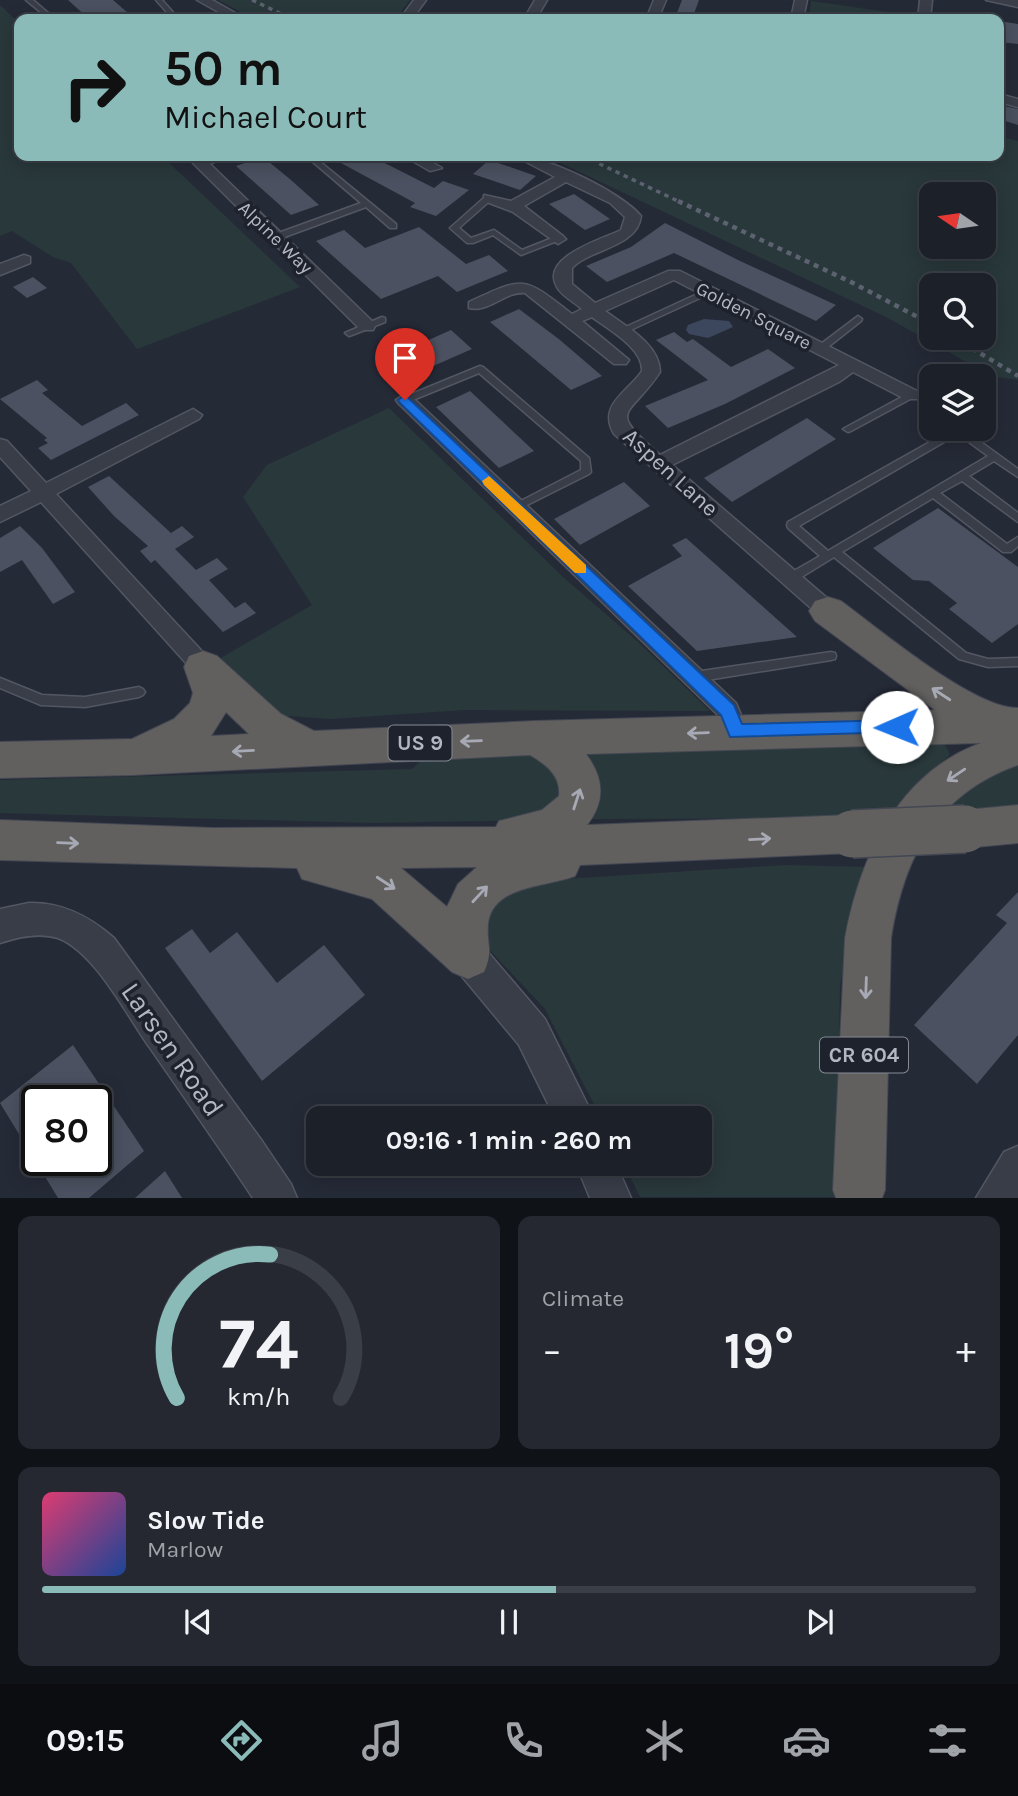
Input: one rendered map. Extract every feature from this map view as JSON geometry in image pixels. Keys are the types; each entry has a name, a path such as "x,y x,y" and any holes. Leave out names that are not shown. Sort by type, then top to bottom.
{"highway":[{"path":"828,611 897,683 898,706 888,719 871,727"},
{"path":"828,611 941,695 1013,733"},
{"path":"203,667 267,726 306,747"},
{"path":"133,757 172,741 203,718 212,693 203,667"},
{"name":"US 9","path":"2,759 133,757 306,747 871,727 1013,733"},
{"name":"CR 604","path":"859,1194 868,938 873,902 883,872 906,826 941,785 1013,733"},
{"path":"451,848 541,830 561,821 575,807 580,783 574,767 562,752 536,738"},
{"path":"0,840 224,848 451,848 692,842 1018,824"},
{"path":"468,956 463,925 469,907 480,891 504,874 530,865 588,861 692,842"},
{"path":"224,848 375,877 399,892 468,956"}],"street":[{"path":"203,0 230,14"},
{"path":"410,14 421,0"},
{"path":"992,0 1018,3"},
{"name":"Alpine Way","path":"198,161 276,237 374,323"},
{"path":"421,161 435,168"},
{"name":"Aspen Lane","path":"532,161 615,200 633,216 632,225 626,233 572,259 563,267 561,276 564,286 649,354 652,366 645,383 622,399 617,411 617,423 625,435 828,611"},
{"path":"513,206 565,177"},
{"path":"489,198 513,206 558,239"},
{"path":"0,271 24,260"},
{"name":"Golden Square","path":"594,310 674,274 911,395"},
{"path":"475,305 515,287 524,286 620,360"},
{"path":"571,320 594,310"},
{"path":"659,463 852,365"},
{"path":"405,400 727,710 736,732"},
{"path":"0,515 193,415"},
{"path":"0,444 203,667"},
{"name":"Larsen Road","path":"0,926 26,919 51,919 76,929 111,962 277,1198"},
{"path":"468,956 532,1032 569,1106"},
{"path":"996,1198 1018,1166"},
{"path":"601,1176 611,1198"}],"lane":[{"path":"29,0 46,14"},
{"path":"159,0 172,14"},
{"path":"315,161 393,226"},
{"path":"489,198 454,228 470,241 494,232 521,253 558,239"},
{"path":"276,237 367,204"},
{"path":"621,331 709,292"},
{"path":"820,349 858,319"},
{"path":"349,333 374,323"},
{"path":"405,400 476,369 486,371 586,460 586,472 516,508"},
{"path":"848,429 911,395"},
{"path":"1018,474 958,430 792,525 963,656 988,663 1018,662"},
{"path":"791,578 994,457"},
{"path":"962,476 1018,518"},
{"path":"933,493 1018,557"},
{"path":"1007,549 1018,541"},
{"path":"693,677 831,656"},
{"path":"0,683 41,700 85,702 139,692"}],"shaded area":[{"path":"218,0 410,0 399,14 245,14"},
{"path":"811,1 902,14 810,14"},
{"path":"0,5 14,18 14,161 167,161 300,287 137,349 71,263 53,257 12,231 0,236"},
{"path":"1004,137 1018,141 1018,380 996,377 996,364 970,364 945,350 996,350 996,273 919,273 919,336 886,317 557,161 1004,161"},
{"path":"389,408 563,577 637,641 710,711 464,710 331,719 275,715 219,659 312,605 243,497 267,465"},
{"path":"893,742 945,745 950,754 895,818 592,819 594,785 581,750"},
{"path":"543,753 565,778 560,805 531,820 372,823 0,813 0,780 412,769 427,755"},
{"path":"1018,762 1018,810 943,814 959,792"},
{"path":"784,865 871,867 840,984 836,1197 640,1197 630,1176 712,1176 712,1106 595,1106 545,1009 486,946 482,913 517,882"}],"water":[{"path":"704,319 729,321 733,327 708,338 689,334 686,330 688,325"}],"building":[{"path":"68,0 113,0 129,14 83,14"},
{"path":"682,0 699,0 694,14 677,14"},
{"path":"1004,22 1018,24 1018,44 1004,43"},
{"path":"1004,106 1018,109 1018,125 1004,121"},
{"path":"251,161 268,161 319,205 291,215 236,166"},
{"path":"337,161 381,161 434,188 443,181 469,190 436,216 410,207 415,203"},
{"path":"488,161 492,161 536,176 520,190 473,174"},
{"path":"574,194 610,219 585,230 549,204"},
{"path":"665,223 836,305 816,321 674,253 607,282 586,266 631,247"},
{"path":"419,227 466,264 489,255 508,271 457,292 438,276 381,299 316,241 344,230 365,248"},
{"path":"33,277 47,288 27,298 13,287"},
{"path":"519,309 602,376 571,390 490,322"},
{"path":"451,330 472,349 406,378 386,359"},
{"path":"674,332 687,342 693,339 731,367 768,349 795,368 725,404 668,428 645,406 708,380 656,340"},
{"path":"37,380 48,390 42,393 82,426 126,403 139,415 51,460 38,448 48,443 44,440 47,438 0,399"},
{"path":"470,391 534,451 499,468 436,407"},
{"path":"807,418 836,439 732,502 704,478"},
{"path":"109,476 171,533 182,526 194,537 175,549 196,570 217,558 228,569 209,580 235,608 245,602 256,613 223,632 155,560 151,563 140,551 148,546 114,516 88,487"},
{"path":"624,482 650,506 580,545 554,519"},
{"path":"938,508 1018,567 1018,624 992,643 949,609 957,603 929,581 913,580 873,548"},
{"path":"20,526 42,548 75,592 53,604 22,560 0,572 0,538"},
{"path":"686,538 797,637 697,651 628,586 682,556 672,545"},
{"path":"1018,892 1018,1035 977,1084 914,1025 1007,923 996,915"},
{"path":"192,929 210,953 237,932 277,983 324,945 365,995 262,1081 165,948"},
{"path":"73,1045 100,1085 23,1085"},
{"path":"21,1086 21,1137 0,1103"},
{"path":"112,1103 144,1151 89,1198 58,1198 45,1176 112,1176"},
{"path":"165,1171 182,1198 135,1198"}],"railway":[{"path":"252,0 281,14"},
{"path":"594,161 682,203"},
{"path":"678,201 853,283 919,318"},
{"path":"975,350 1018,376"}],"slow traffic":[{"path":"489,481 581,569"}],"route":[{"path":"405,400 727,710 733,717 736,732 897,727"}]}
